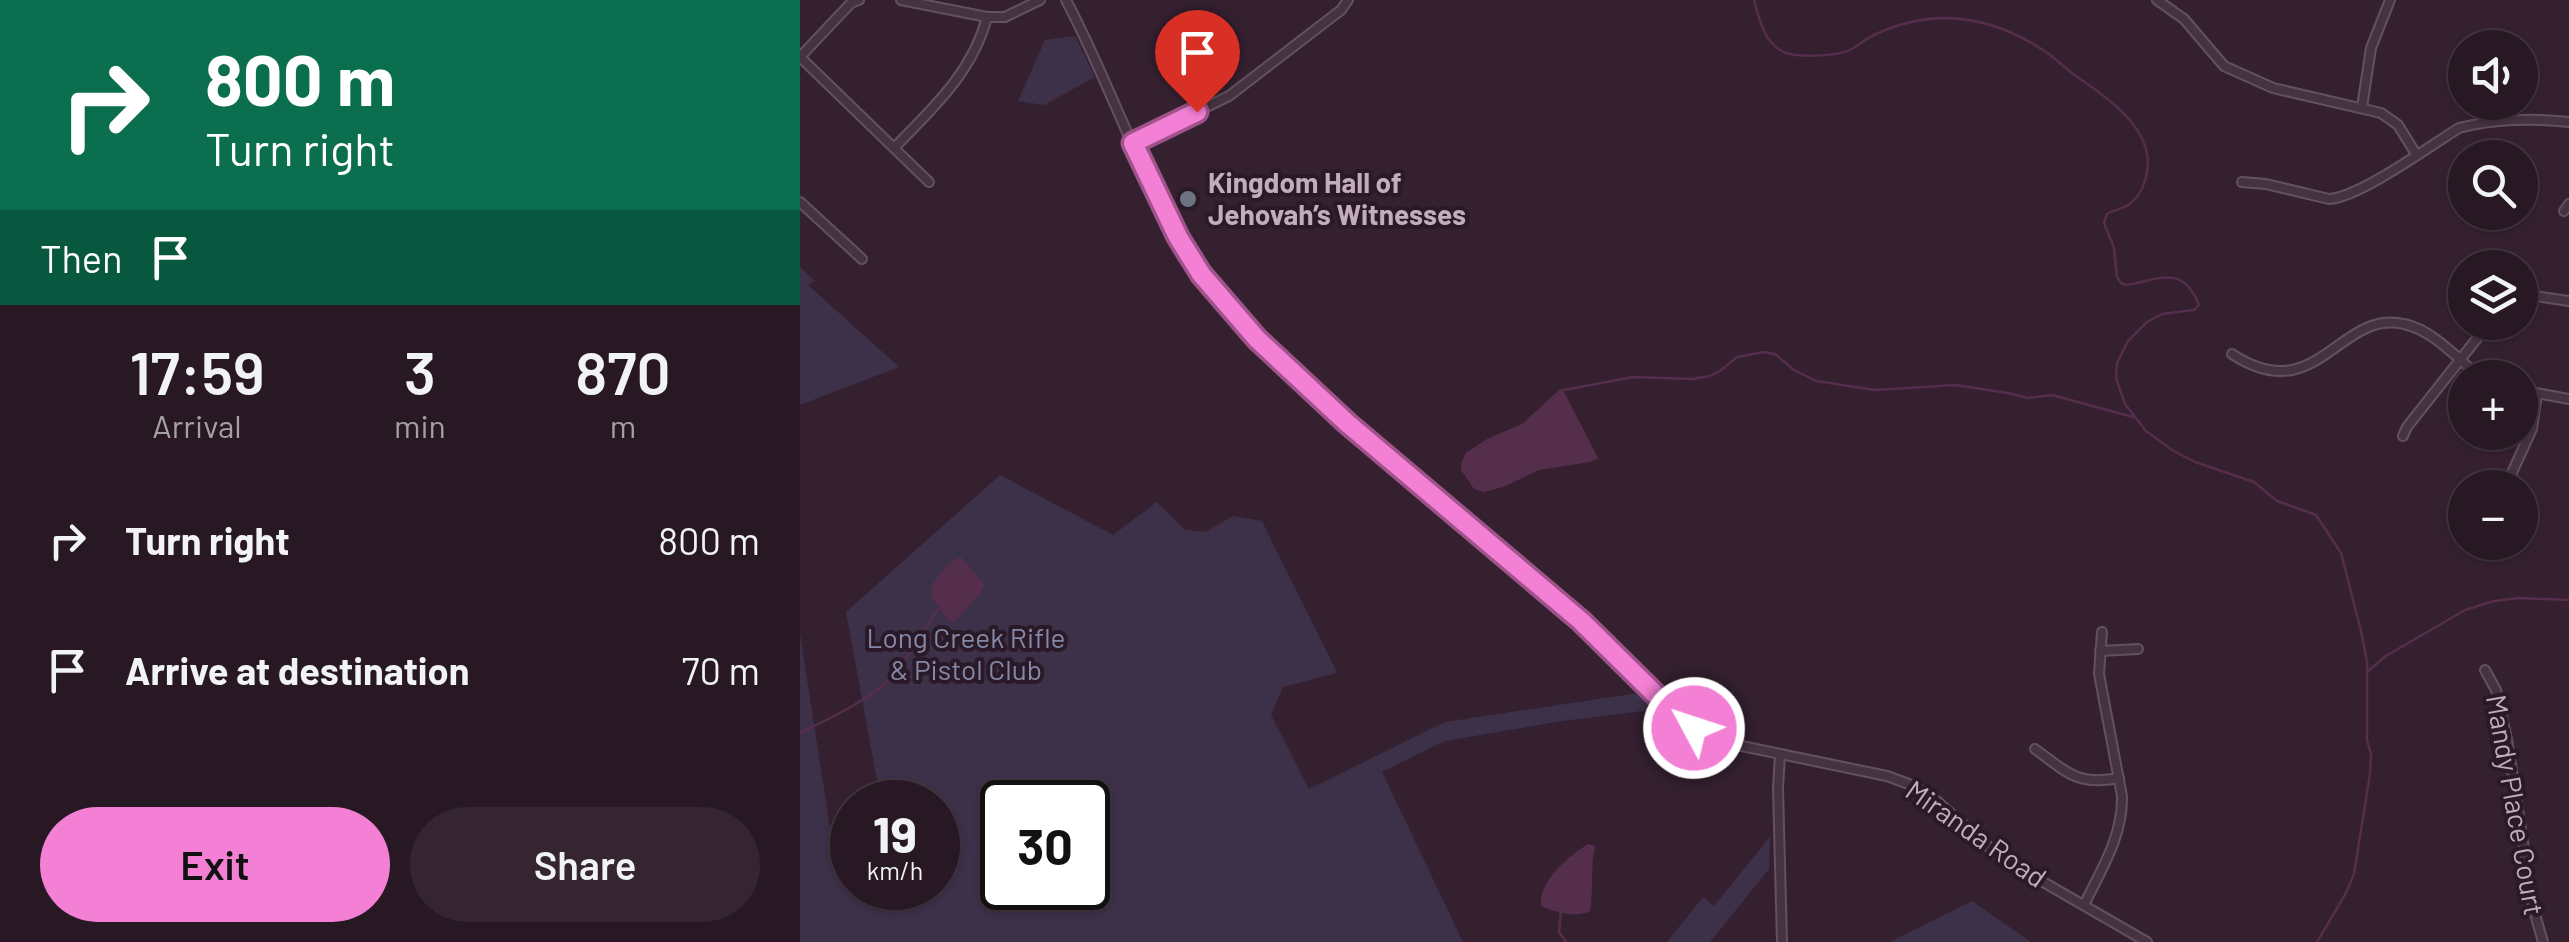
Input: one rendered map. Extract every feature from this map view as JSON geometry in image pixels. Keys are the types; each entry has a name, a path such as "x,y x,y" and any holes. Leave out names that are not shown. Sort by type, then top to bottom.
{"street":[{"path":"859,0 800,57 928,182"},
{"path":"901,0 987,17 1005,17 1040,0"},
{"name":"Miranda Road","path":"1066,0 1178,237 1201,274 1257,339 1347,423 1581,621 1684,720 1719,740 1887,776 1914,786 2000,857 2147,942"},
{"path":"1133,143 1229,96 1348,0"},
{"path":"2157,0 2184,19 2224,66 2273,88 2381,113 2398,125 2416,154"},
{"path":"2362,107 2371,48 2390,0"},
{"path":"894,148 948,93 983,33 987,17"},
{"path":"2242,182 2340,198 2459,128 2476,124 2569,122"},
{"path":"800,202 862,260"},
{"path":"2538,296 2569,301"},
{"path":"2232,354 2269,370 2293,370 2316,361 2368,327 2398,322 2421,330 2459,360"},
{"path":"2461,360 2476,340"},
{"path":"2404,436 2448,376"},
{"path":"2538,394 2569,400"},
{"path":"2084,906 2122,816 2119,778 2100,686 2102,632"},
{"path":"2100,651 2138,649"},
{"name":"Mandy Place Court","path":"2484,670 2496,690 2508,739 2533,907 2543,942"},
{"path":"2035,749 2076,778 2119,778"},
{"path":"1780,755 1782,942"}],"green space":[{"path":"1075,36 1095,77 1044,105 1018,101 1045,40"},
{"path":"800,267 815,281 808,285 899,367 800,405"},
{"name":"Long Creek Rifle & Pistol Club","path":"1000,475 1113,535 1157,502 1185,530 1205,532 1233,516 1262,521 1337,673 1283,687 1271,715 1309,789 1445,722 1645,692 1659,709 1445,741 1382,772 1463,942 800,942 800,634 830,827 830,910 960,910 960,780 877,780 846,612"},
{"path":"1770,837 1769,869 1710,942 1667,942 1703,897 1714,906"},
{"path":"1972,901 2031,942 1890,942"}],"shaded area":[{"path":"1560,389 1598,458 1539,470 1484,492 1474,489 1461,470 1466,453 1522,424"},
{"path":"961,557 984,585 954,622 934,601 930,589 947,566"},
{"path":"1588,844 1595,846 1590,911 1572,914 1541,906 1549,879"}],"waterway":[{"path":"1754,0 1769,40 1782,51 1796,55 1845,52 1876,34 1921,20 1965,19 2007,31 2049,54 2109,100 2142,138 2148,164 2139,194 2126,206 2107,214 2104,223 2114,248 2117,277 2126,285 2158,278 2177,279 2185,283 2199,305 2194,310 2162,314 2147,322 2128,341 2117,363 2116,378 2125,404 2146,431 2172,450 2254,482 2277,501 2316,515 2341,553 2361,631 2367,662 2370,774 2354,874 2317,942"},
{"path":"1564,390 1633,377 1710,376 1737,357 1764,352 1775,354 1816,381 1875,390 1955,385 2028,398 2052,395 2133,417"},
{"path":"2368,671 2386,656 2465,610 2519,598 2569,600"},
{"path":"800,733 851,707 886,682 940,607"},
{"path":"1561,911 1559,932 1566,942"}],"place":[{"name":"Kingdom Hall of Jehovah’s Witnesses","path":"1188,199"}],"route":[{"path":"1197,112 1133,143 1178,237 1209,286 1257,339 1347,423 1575,615 1694,728"}]}
